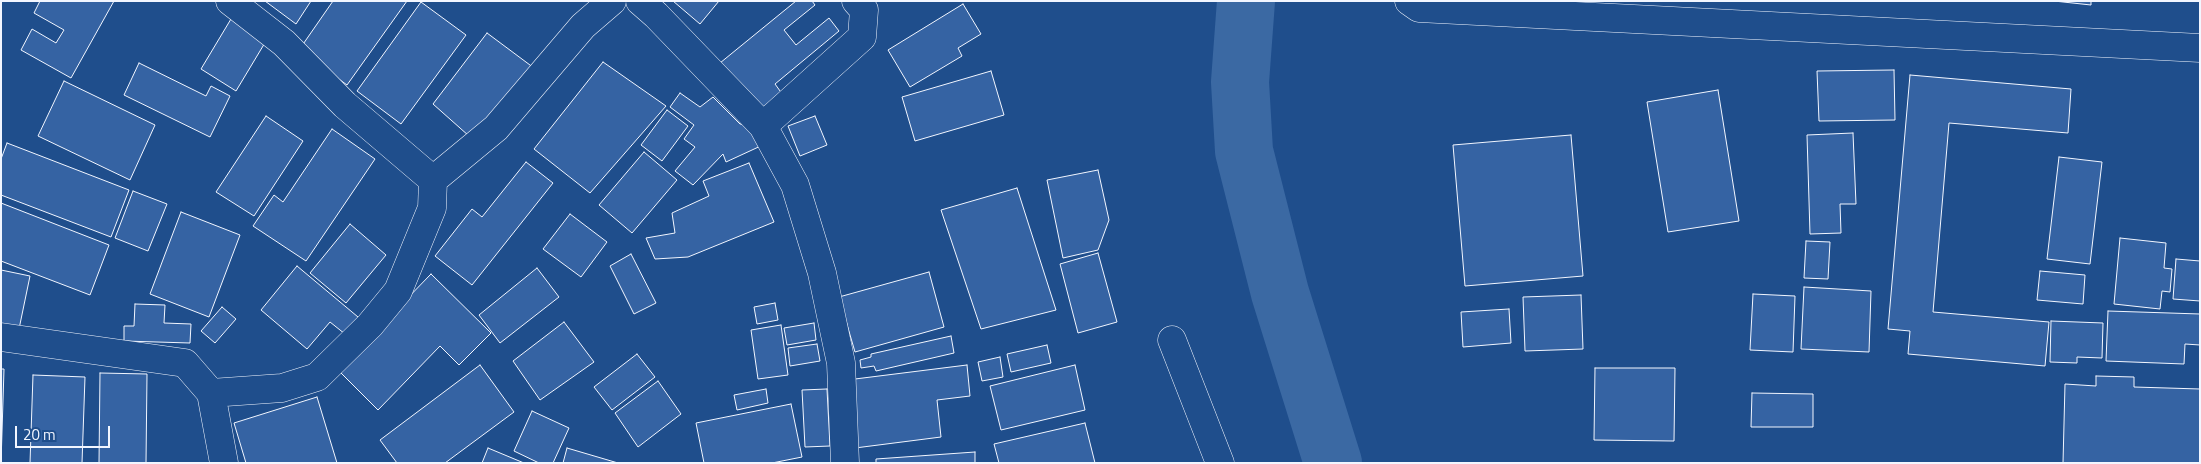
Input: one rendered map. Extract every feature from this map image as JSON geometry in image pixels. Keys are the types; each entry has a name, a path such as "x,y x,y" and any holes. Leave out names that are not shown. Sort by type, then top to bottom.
{"street":[{"path":"230,1 284,43 345,105 434,180"},
{"path":"211,393 282,388 317,377 370,325 398,291 432,208 434,180 496,128 583,26 612,1"},
{"path":"640,1 656,15 763,126 795,184 822,273 841,363 845,463"},
{"path":"763,126 862,37 864,10 856,1"},
{"path":"1409,1 1420,8 2200,48"},
{"path":"1,337 185,363 211,393 224,463"},
{"path":"1172,340 1220,463"}],"building":[{"path":"40,1 114,1 71,78 21,50 32,29 56,43 64,30 34,13"},
{"path":"265,1 311,1 296,24"},
{"path":"333,1 407,1 347,85 299,50"},
{"path":"673,1 719,1 700,24"},
{"path":"796,1 812,1 815,5 784,30 796,45 829,18 839,31 775,84 783,95 760,113 720,63"},
{"path":"2054,1 2091,1 2091,5"},
{"path":"421,2 466,35 401,124 357,91"},
{"path":"963,4 981,34 958,48 962,56 910,87 888,50"},
{"path":"231,19 266,41 236,91 201,69"},
{"path":"487,33 534,68 478,144 433,104"},
{"path":"603,62 666,106 590,193 534,149"},
{"path":"139,63 206,96 211,86 230,96 210,137 124,95"},
{"path":"1894,70 1895,120 1819,121 1817,71"},
{"path":"991,71 1004,115 915,141 902,97"},
{"path":"1910,75 2071,89 2068,133 1949,123 1933,312 2049,322 2045,366 1908,354 1910,331 1888,329"},
{"path":"64,81 155,125 130,180 38,136"},
{"path":"1718,90 1739,221 1668,232 1647,102"},
{"path":"680,93 700,107 713,97 740,124 750,125 765,144 726,162 723,154 693,185 675,171 695,147 684,139 694,125 670,107"},
{"path":"667,110 688,126 662,161 641,145"},
{"path":"266,116 303,141 254,216 216,192"},
{"path":"815,116 827,145 800,156 788,126"},
{"path":"332,129 375,159 306,261 253,226 274,195 283,202"},
{"path":"1853,133 1856,204 1840,204 1841,233 1810,234 1807,135"},
{"path":"1571,135 1583,276 1465,286 1453,145"},
{"path":"7,143 129,190 111,237 1,195 1,159"},
{"path":"644,152 677,180 632,233 599,205"},
{"path":"2059,157 2102,162 2090,264 2047,259"},
{"path":"526,162 553,183 472,285 435,256 472,209 482,217"},
{"path":"749,163 774,222 688,257 655,259 646,238 675,233 672,213 709,196 703,181"},
{"path":"1098,170 1109,220 1098,250 1063,258 1047,180"},
{"path":"1017,188 1056,310 981,329 941,210"},
{"path":"133,191 167,204 148,251 115,238"},
{"path":"1,203 109,245 90,295 1,261"},
{"path":"181,212 240,235 209,317 150,294"},
{"path":"570,214 607,242 581,277 543,249"},
{"path":"350,224 386,255 346,303 310,273"},
{"path":"2120,238 2166,243 2164,268 2172,269 2170,292 2162,291 2160,309 2114,304"},
{"path":"1806,241 1830,242 1828,279 1804,278"},
{"path":"1098,253 1117,322 1078,333 1060,264"},
{"path":"631,254 656,303 634,314 610,266"},
{"path":"2176,259 2200,261 2200,301 2173,299"},
{"path":"297,266 364,322 350,338 330,322 307,349 261,310"},
{"path":"537,268 559,297 500,343 479,315"},
{"path":"1,270 30,276 19,329 1,325"},
{"path":"2040,271 2085,275 2083,304 2037,300"},
{"path":"929,272 944,327 855,352 839,297"},
{"path":"431,274 491,333 459,365 440,346 378,410 338,370"},
{"path":"1804,287 1871,291 1869,352 1801,349"},
{"path":"1753,294 1795,296 1793,352 1750,350"},
{"path":"1581,295 1583,349 1525,351 1523,297"},
{"path":"775,303 778,320 757,324 754,307"},
{"path":"135,304 165,305 164,323 191,324 190,343 124,341 124,326 134,326"},
{"path":"222,307 236,319 215,343 201,331"},
{"path":"1509,309 1511,343 1463,347 1461,312"},
{"path":"2108,311 2200,314 2200,345 2185,344 2184,364 2106,361"},
{"path":"2051,321 2103,323 2102,358 2077,357 2077,363 2050,362"},
{"path":"564,322 594,362 540,400 513,361"},
{"path":"814,323 816,340 787,345 784,328"},
{"path":"781,325 788,375 758,379 751,330"},
{"path":"951,336 954,353 876,371 874,366 861,368 860,360 871,357 871,354"},
{"path":"817,344 820,361 790,366 788,348"},
{"path":"1047,345 1051,363 1011,372 1007,354"},
{"path":"637,354 655,377 612,410 594,387"},
{"path":"1000,357 1003,377 982,381 978,362"},
{"path":"480,365 514,412 445,463 397,463 380,440"},
{"path":"967,365 970,396 937,400 941,437 855,448 847,380"},
{"path":"1075,365 1085,410 1001,430 990,386"},
{"path":"1595,368 1675,368 1674,441 1594,440"},
{"path":"1,369 4,369 1,463"},
{"path":"100,373 147,374 146,463 99,463"},
{"path":"33,375 85,377 82,463 30,463"},
{"path":"2096,376 2134,377 2134,387 2200,389 2200,463 2063,463 2065,384 2096,386"},
{"path":"658,381 681,414 638,447 615,413"},
{"path":"766,389 768,403 737,410 734,395"},
{"path":"827,389 830,446 805,447 802,390"},
{"path":"1752,393 1813,394 1813,427 1751,427"},
{"path":"317,397 337,463 246,463 234,423"},
{"path":"791,404 802,457 772,463 704,463 696,423"},
{"path":"532,411 569,428 553,463 539,463 514,451"},
{"path":"1085,423 1095,463 999,463 994,444"},
{"path":"488,448 524,463 482,463"},
{"path":"567,448 618,463 563,463"},
{"path":"975,452 975,463 876,463 876,459"}],"waterway":[{"path":"1246,1 1240,82 1244,151 1280,293 1333,463"}]}
